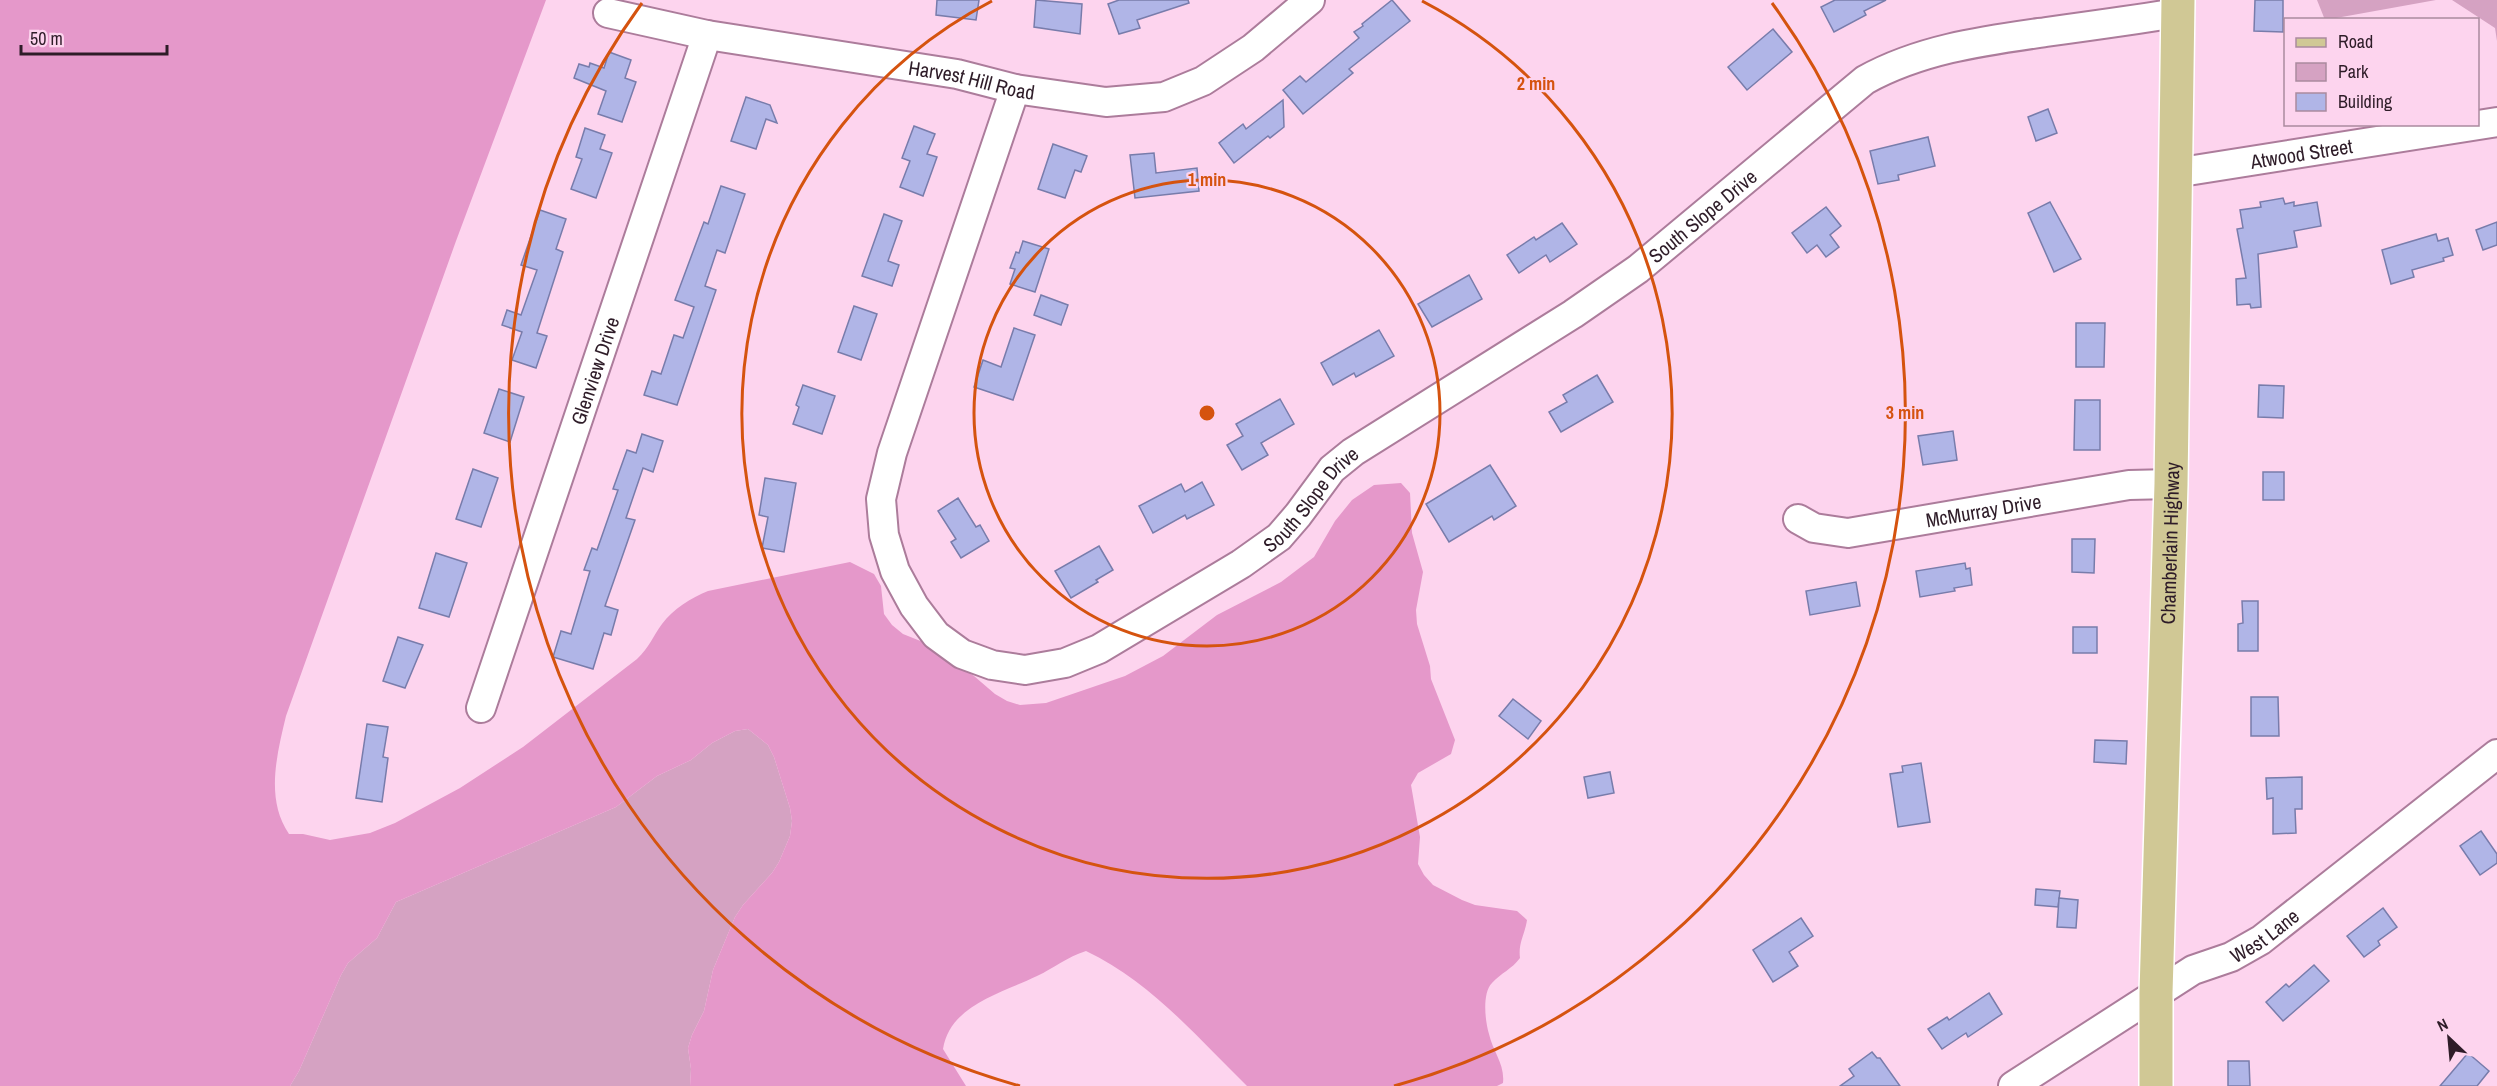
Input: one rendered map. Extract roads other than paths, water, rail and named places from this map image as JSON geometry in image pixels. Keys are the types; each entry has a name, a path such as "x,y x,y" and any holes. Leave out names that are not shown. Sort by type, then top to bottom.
{"main road":[{"name":"Chamberlain Highway","path":"2156,1086 2156,993 2171,484 2178,7"}],"street":[{"name":"Harvest Hill Road","path":"608,13 707,35 957,74 1015,89 1106,102 1164,96 1203,81 1243,54 1310,0"},
{"name":"South Slope Drive","path":"1015,89 892,453 881,500 884,535 895,571 914,606 936,635 962,654 992,664 1025,670 1065,663 1099,649 1241,564 1279,537 1332,469 1353,452 1573,314 1638,269 1866,80 1887,68 1916,57 1976,42 2178,7"},
{"name":"Glenview Drive","path":"481,708 707,35"},
{"name":"Atwood Street","path":"2479,125 2497,122"},
{"name":"Atwood Street","path":"2175,173 2472,126"},
{"name":"McMurray Drive","path":"1798,519 1814,528 1848,533 2129,485 2171,484"},
{"name":"West Lane","path":"2013,1086 2193,970 2232,957 2261,940 2494,763"}]}
